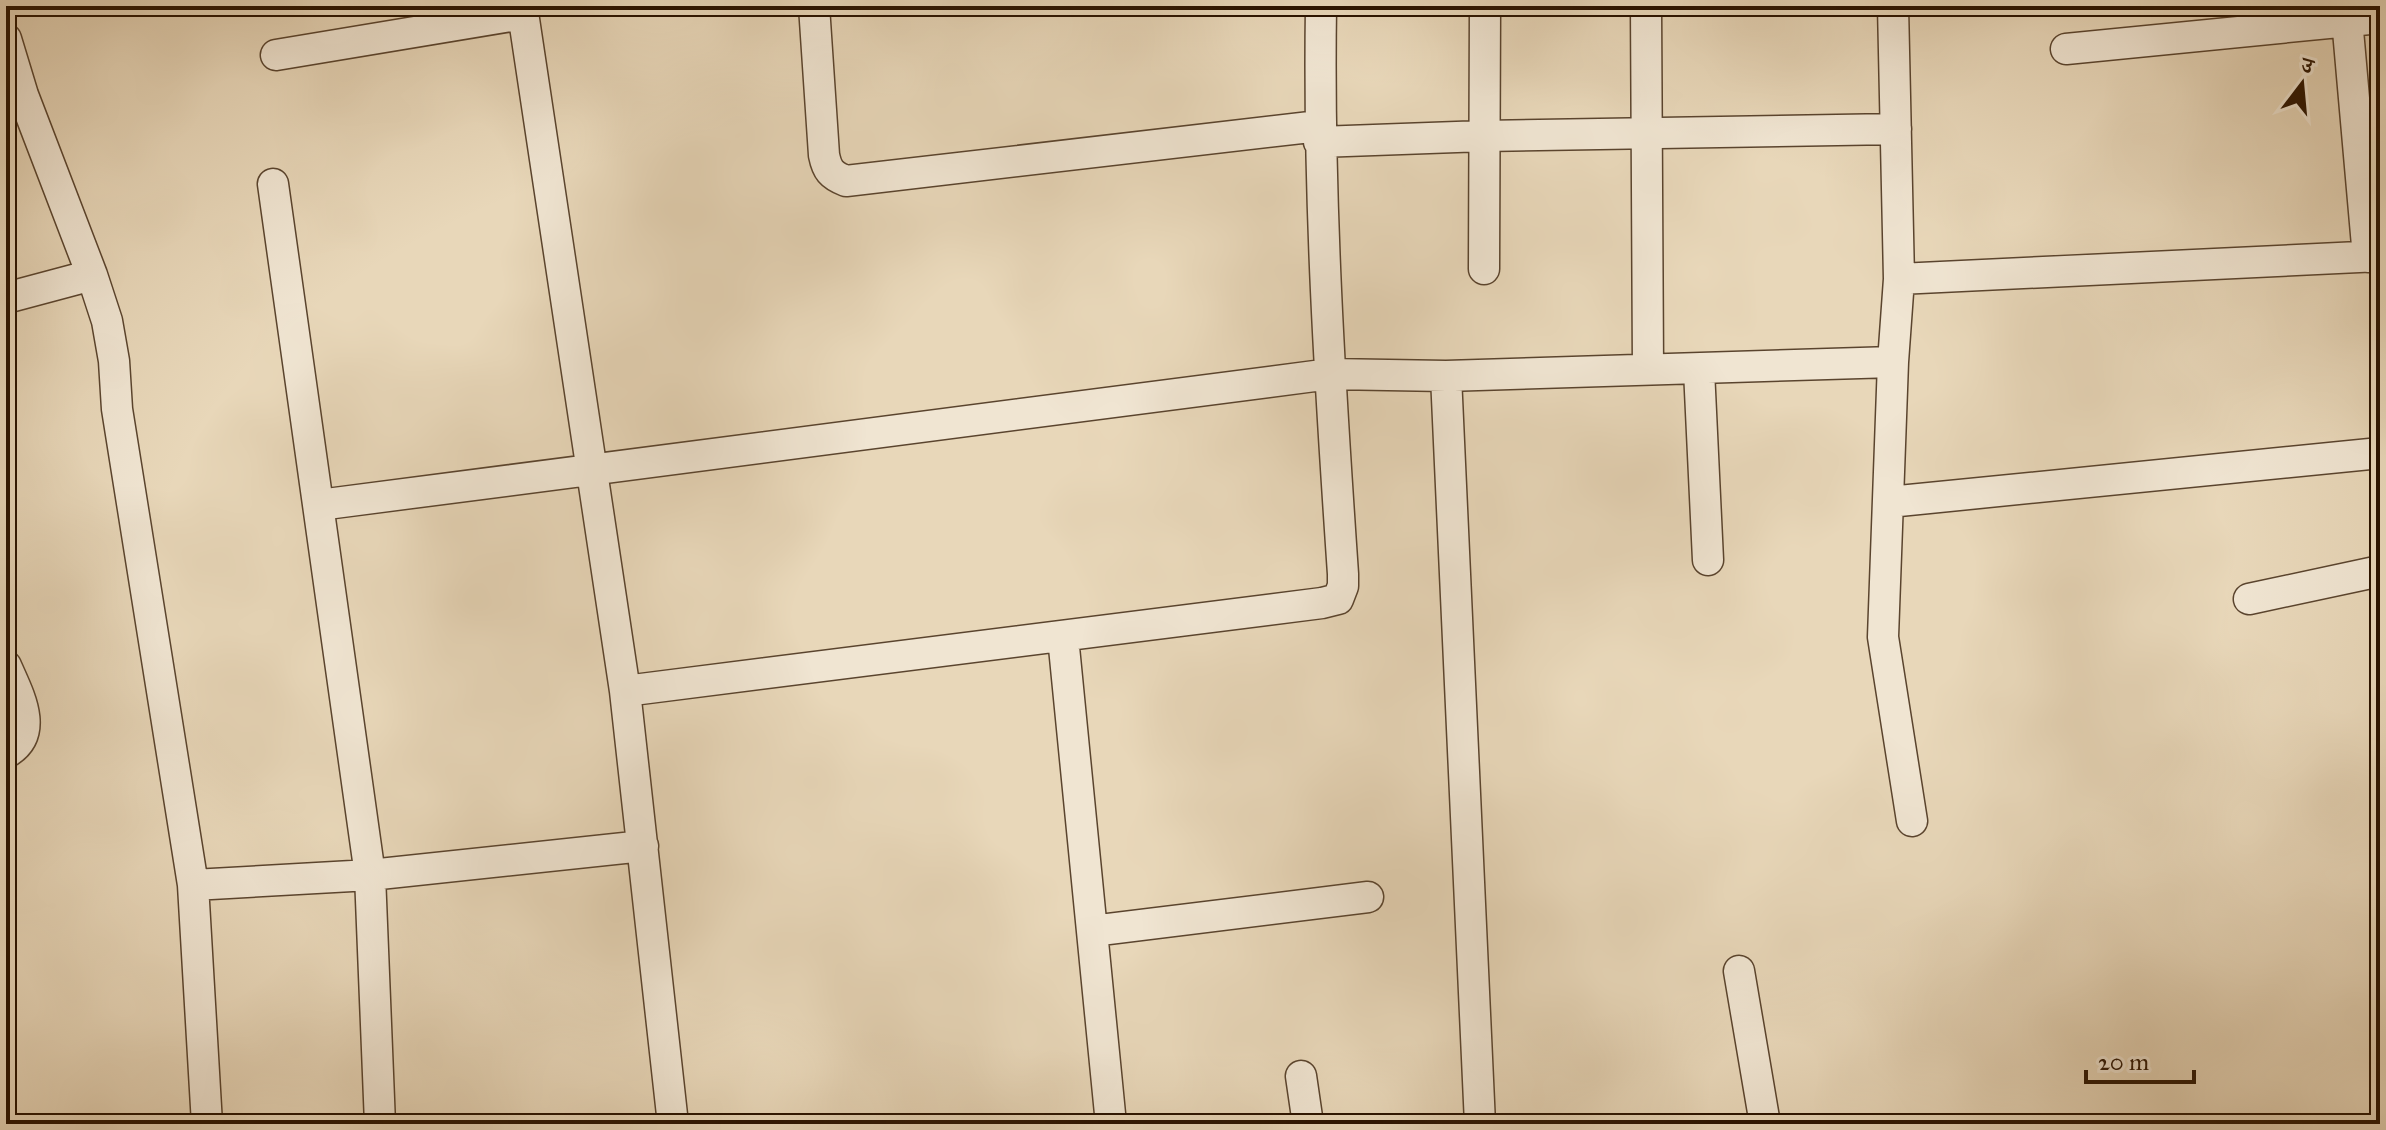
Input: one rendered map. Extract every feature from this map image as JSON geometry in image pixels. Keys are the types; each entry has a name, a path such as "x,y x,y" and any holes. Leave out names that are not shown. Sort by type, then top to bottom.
{"street":[{"path":"814,6 824,155 833,176 846,181 1319,134 1484,136 1896,129"},
{"path":"625,691 1063,637 1338,599 1343,574 1319,134 1321,6"},
{"path":"1484,269 1485,6"},
{"path":"1646,6 1648,369"},
{"path":"1893,6 1899,279 1883,637 1912,821"},
{"path":"276,55 523,10 625,691 673,1124"},
{"path":"2066,49 2380,18"},
{"path":"1899,279 2374,256 2347,19"},
{"path":"6,39 15,98 92,275 107,321 114,361 117,409 193,885 207,1124"},
{"path":"273,184 370,875 380,1124"},
{"path":"6,298 92,275"},
{"path":"319,505 1330,374 1446,376 1893,362"},
{"path":"1699,370 1708,560"},
{"path":"1446,376 1480,1124"},
{"path":"1889,502 2380,453"},
{"path":"2249,599 2380,571"},
{"path":"1063,637 1111,1124"},
{"path":"6,666 24,709 25,732 19,744 6,753"},
{"path":"193,885 370,875 643,846"},
{"path":"1092,931 1368,897"},
{"path":"1739,971 1765,1124"},
{"path":"1301,1076 1308,1124"}]}
